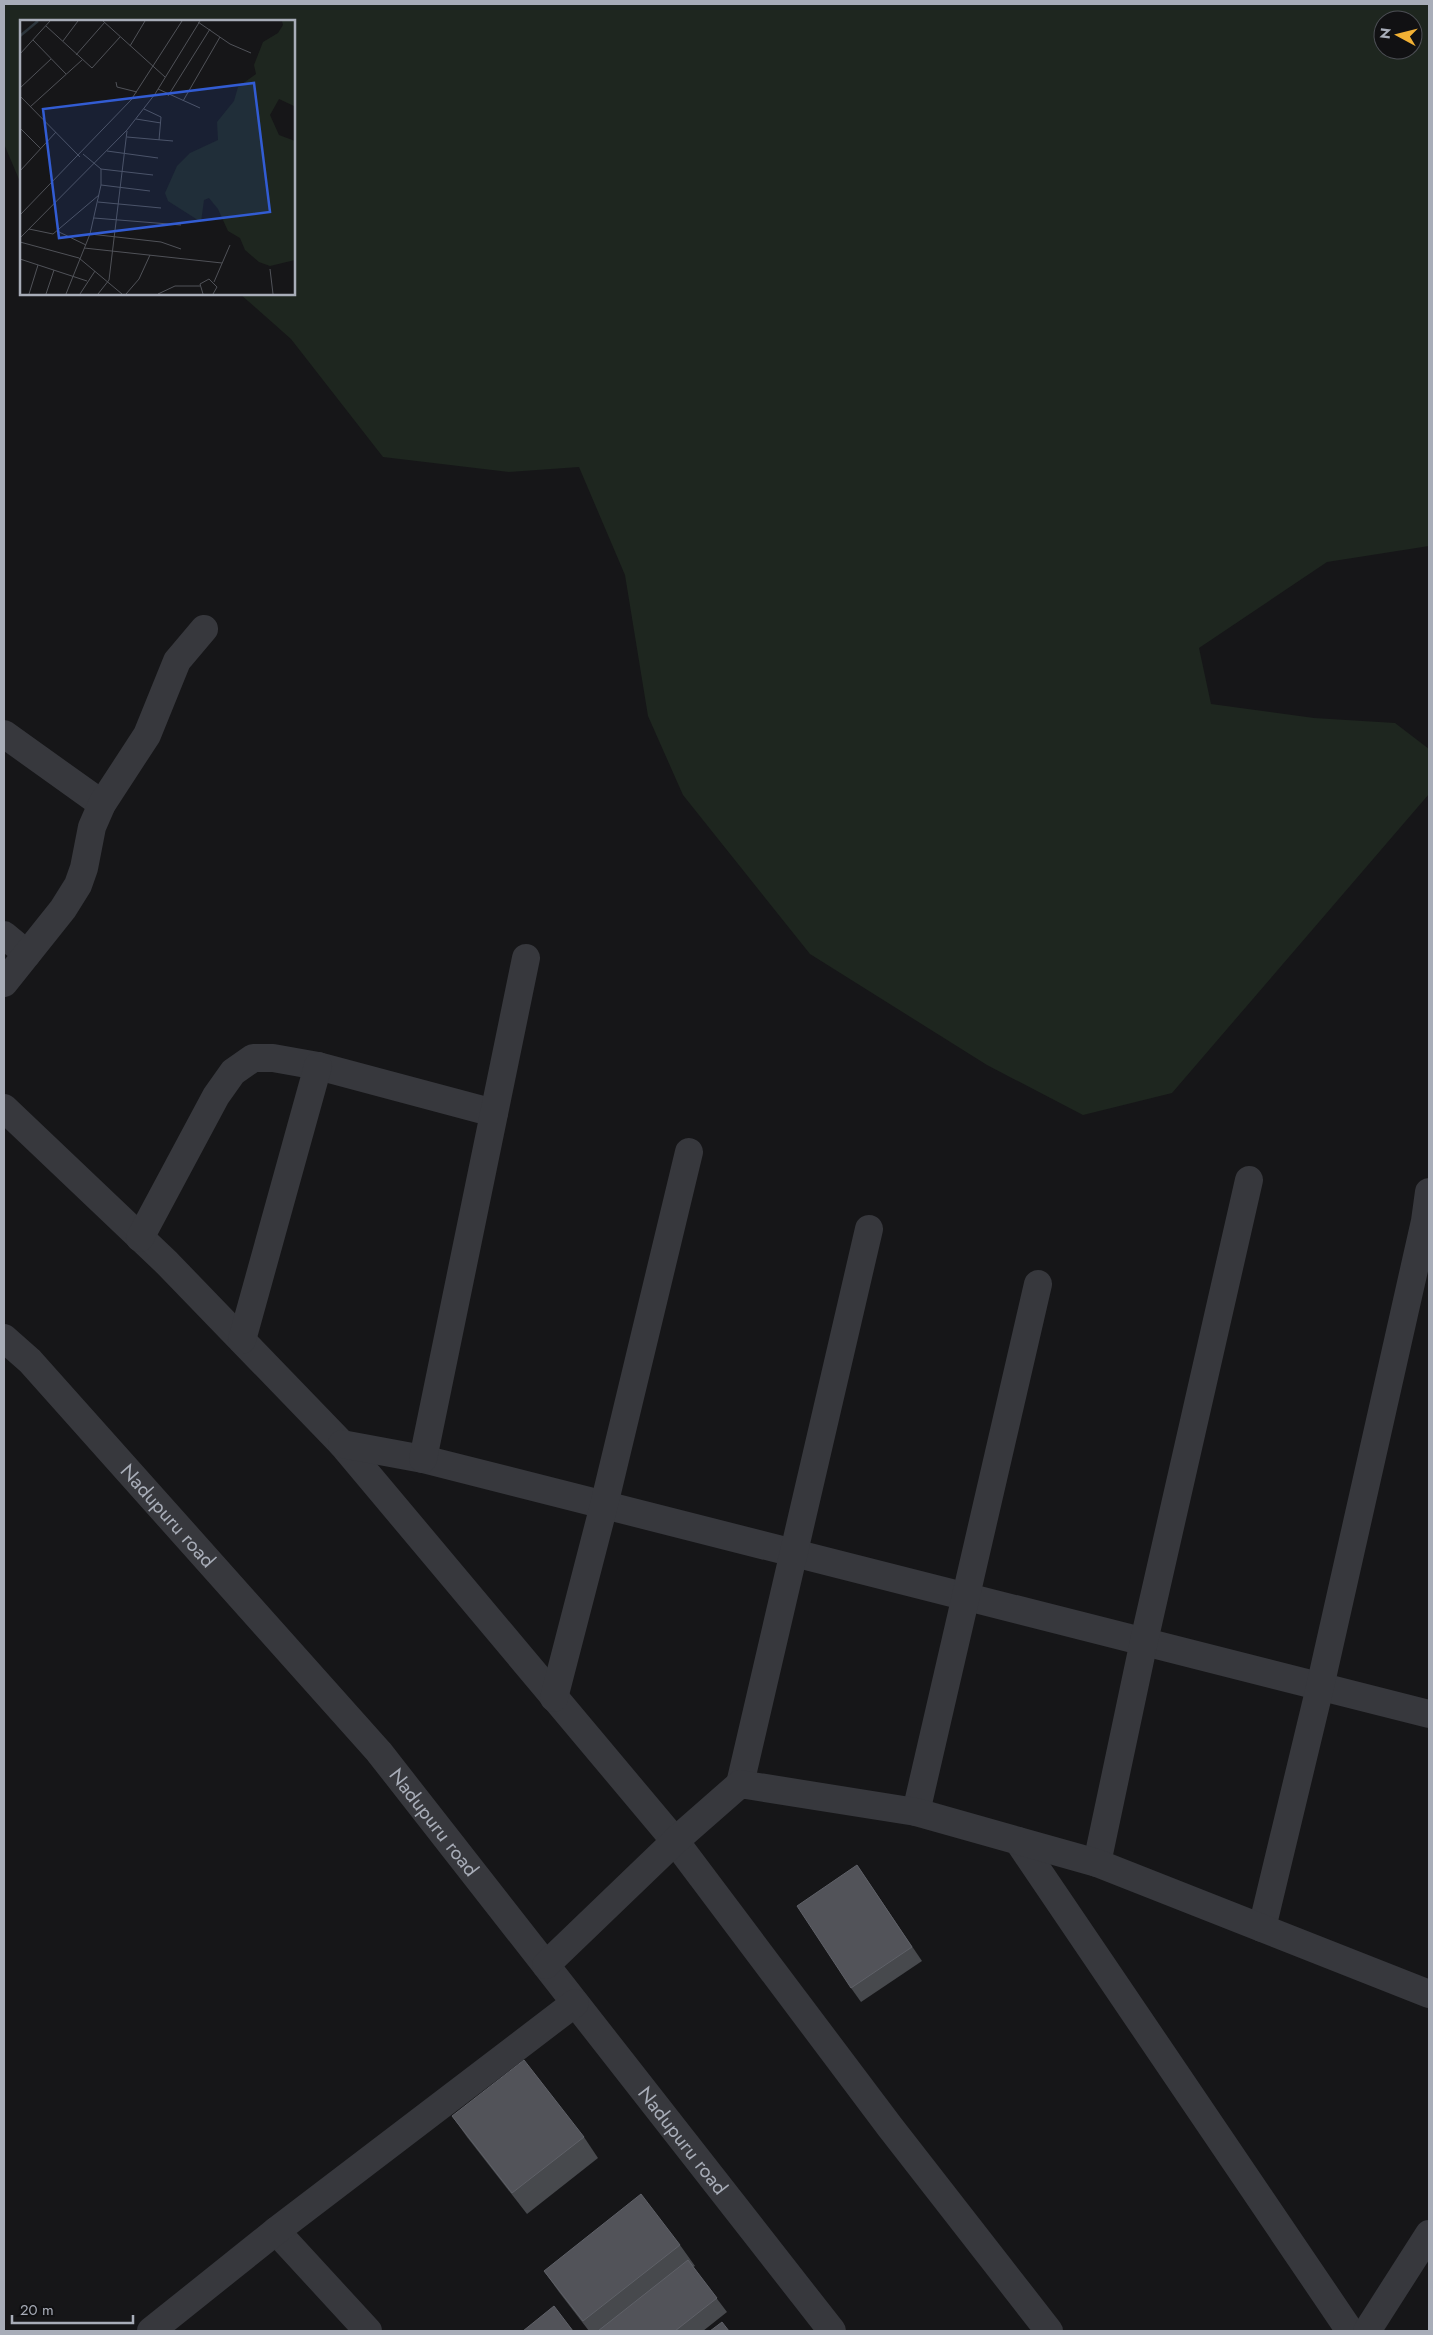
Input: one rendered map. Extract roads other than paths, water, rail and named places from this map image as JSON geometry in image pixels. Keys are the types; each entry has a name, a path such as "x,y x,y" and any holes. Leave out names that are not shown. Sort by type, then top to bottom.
{"street":[{"path":"4,983 62,909 78,884 84,868 92,827 102,804 147,735 177,661 204,628"},
{"path":"4,734 102,804"},
{"path":"4,935 27,954"},
{"path":"423,1459 526,958"},
{"path":"140,1238 216,1096 233,1072 252,1058 273,1058 318,1066 494,1113"},
{"path":"242,1340 318,1066"},
{"path":"4,1108 140,1238 342,1444 675,1841 890,2127 1049,2331"},
{"path":"554,1698 604,1505 689,1152"},
{"path":"1097,1863 1144,1641 1249,1180"},
{"path":"1262,1928 1320,1686 1425,1221 1429,1192"},
{"path":"546,1965 675,1841 740,1784 869,1229"},
{"path":"916,1812 1038,1284"},
{"name":"Nadupuru road","path":"4,1338 30,1361 379,1752 832,2331"},
{"path":"342,1444 423,1459 1429,1714"},
{"path":"740,1784 916,1812 1097,1863 1429,1994"},
{"path":"1018,1841 1350,2331"},
{"path":"151,2331 276,2231 575,2003"},
{"path":"276,2231 368,2331"},
{"path":"1367,2331 1429,2234"}]}
